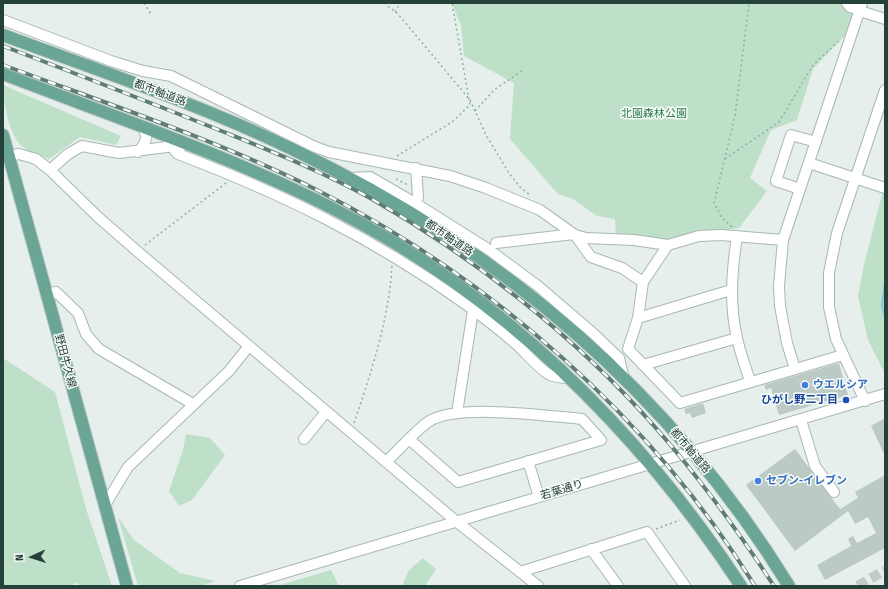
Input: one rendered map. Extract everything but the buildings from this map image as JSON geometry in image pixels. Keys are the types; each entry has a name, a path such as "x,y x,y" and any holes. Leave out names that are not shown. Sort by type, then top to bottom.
{"main road":[{"name":"都市軸道路","path":"3,35 148,88 291,148 351,178 402,207 503,275 589,344 669,426 724,492 762,544 789,586"},
{"path":"3,74 138,126 234,170 254,171 334,208 413,254 487,306 571,378 619,427 651,464 697,521 741,586"},
{"name":"野田牛久線","path":"3,135 128,586"},
{"path":"762,544 793,586"}],"street":[{"path":"847,3 850,7 861,8 885,19"},
{"path":"795,369 787,344 780,306 779,286 783,240 861,8"},
{"path":"3,20 111,61 143,71 171,76 314,147 329,152 416,168 450,176 526,204 545,213 574,234 591,257 622,268 642,282"},
{"path":"865,401 843,355 832,326 829,307 829,273 834,246 885,90"},
{"path":"138,126 146,134 146,140 138,152"},
{"path":"800,188 776,181 791,135 816,142"},
{"path":"50,170 68,154 82,146 119,153 138,152 174,143"},
{"path":"9,156 24,155 36,159 50,170 98,217 248,346 457,522 538,586"},
{"path":"809,163 885,188"},
{"path":"415,203 418,197 416,168"},
{"path":"234,170 257,186 338,224 394,256 474,310 514,342 550,375 571,378"},
{"path":"254,171 257,186"},
{"path":"351,178 370,177 415,203 488,249 538,286 594,334 619,358 624,379"},
{"path":"496,243 574,234 596,240 634,240 668,244 699,236 737,236 783,240"},
{"path":"737,236 731,290 737,338 750,382"},
{"path":"668,244 642,282 638,318 628,349 680,403 843,355"},
{"path":"638,318 731,290"},
{"path":"47,294 56,292 78,313 86,334 99,349 193,404"},
{"path":"457,414 474,310"},
{"path":"643,366 737,338"},
{"path":"105,505 128,467 229,371 248,346"},
{"name":"若葉通り","path":"240,586 885,394"},
{"path":"304,439 326,412"},
{"path":"386,462 429,422 457,414 532,414 582,419 601,440 458,482 410,440"},
{"path":"801,420 811,463 815,466 830,489"},
{"path":"528,461 539,497"},
{"path":"520,572 647,532 685,586"},
{"path":"591,549 618,586"}],"path":[{"path":"144,3 150,14"},
{"path":"384,3 395,12 470,100 470,105 456,119 394,158 392,164"},
{"path":"395,12 400,3"},
{"path":"452,3 470,100 474,111 486,134 520,187 535,198"},
{"path":"749,3 735,116 714,203 722,218 732,227 751,237"},
{"path":"724,160 779,122 813,65 842,38 850,38"},
{"path":"474,111 494,90 523,70"},
{"path":"137,251 224,186 234,170"},
{"path":"396,179 412,187"},
{"path":"350,432 362,399 388,302 392,261 394,256"},
{"path":"647,532 680,520"}],"green space":[{"name":"北園森林公園","path":"452,3 843,3 854,12 848,32 813,69 797,120 771,130 750,178 767,191 739,228 664,241 616,237 615,219 597,216 573,199 558,194 510,139 514,83 464,56 461,26"},
{"path":"3,85 121,136 116,145 80,137 49,159 32,152 23,147 14,135 4,100"},
{"path":"885,183 885,374 868,340 858,296 864,264"},
{"path":"3,358 55,392 87,512 112,586 84,586 75,583 71,586 3,586"},
{"path":"186,434 210,438 225,455 192,500 179,506 169,491 183,450"},
{"path":"118,517 134,540 180,573 216,581 200,586 138,586"},
{"path":"423,558 436,569 425,586 402,586 409,570"},
{"path":"331,570 339,586 277,586"}],"waterway":[{"path":"885,284 882,306 885,316"}],"tunnel":[{"path":"858,586 885,570"}],"railway":[{"path":"3,46 224,132 316,171 370,198 448,246 522,301 557,330 624,393 655,427 702,485 732,525 774,586"},
{"path":"3,65 162,123 279,172 317,190 382,226 445,266 506,310 563,358 617,410 667,466 714,524 755,586"}],"place":[{"name":"ウエルシア","path":"805,385"},
{"name":"ひがし野二丁目","path":"846,400"},
{"name":"セブン-イレブン","path":"758,481"}]}
